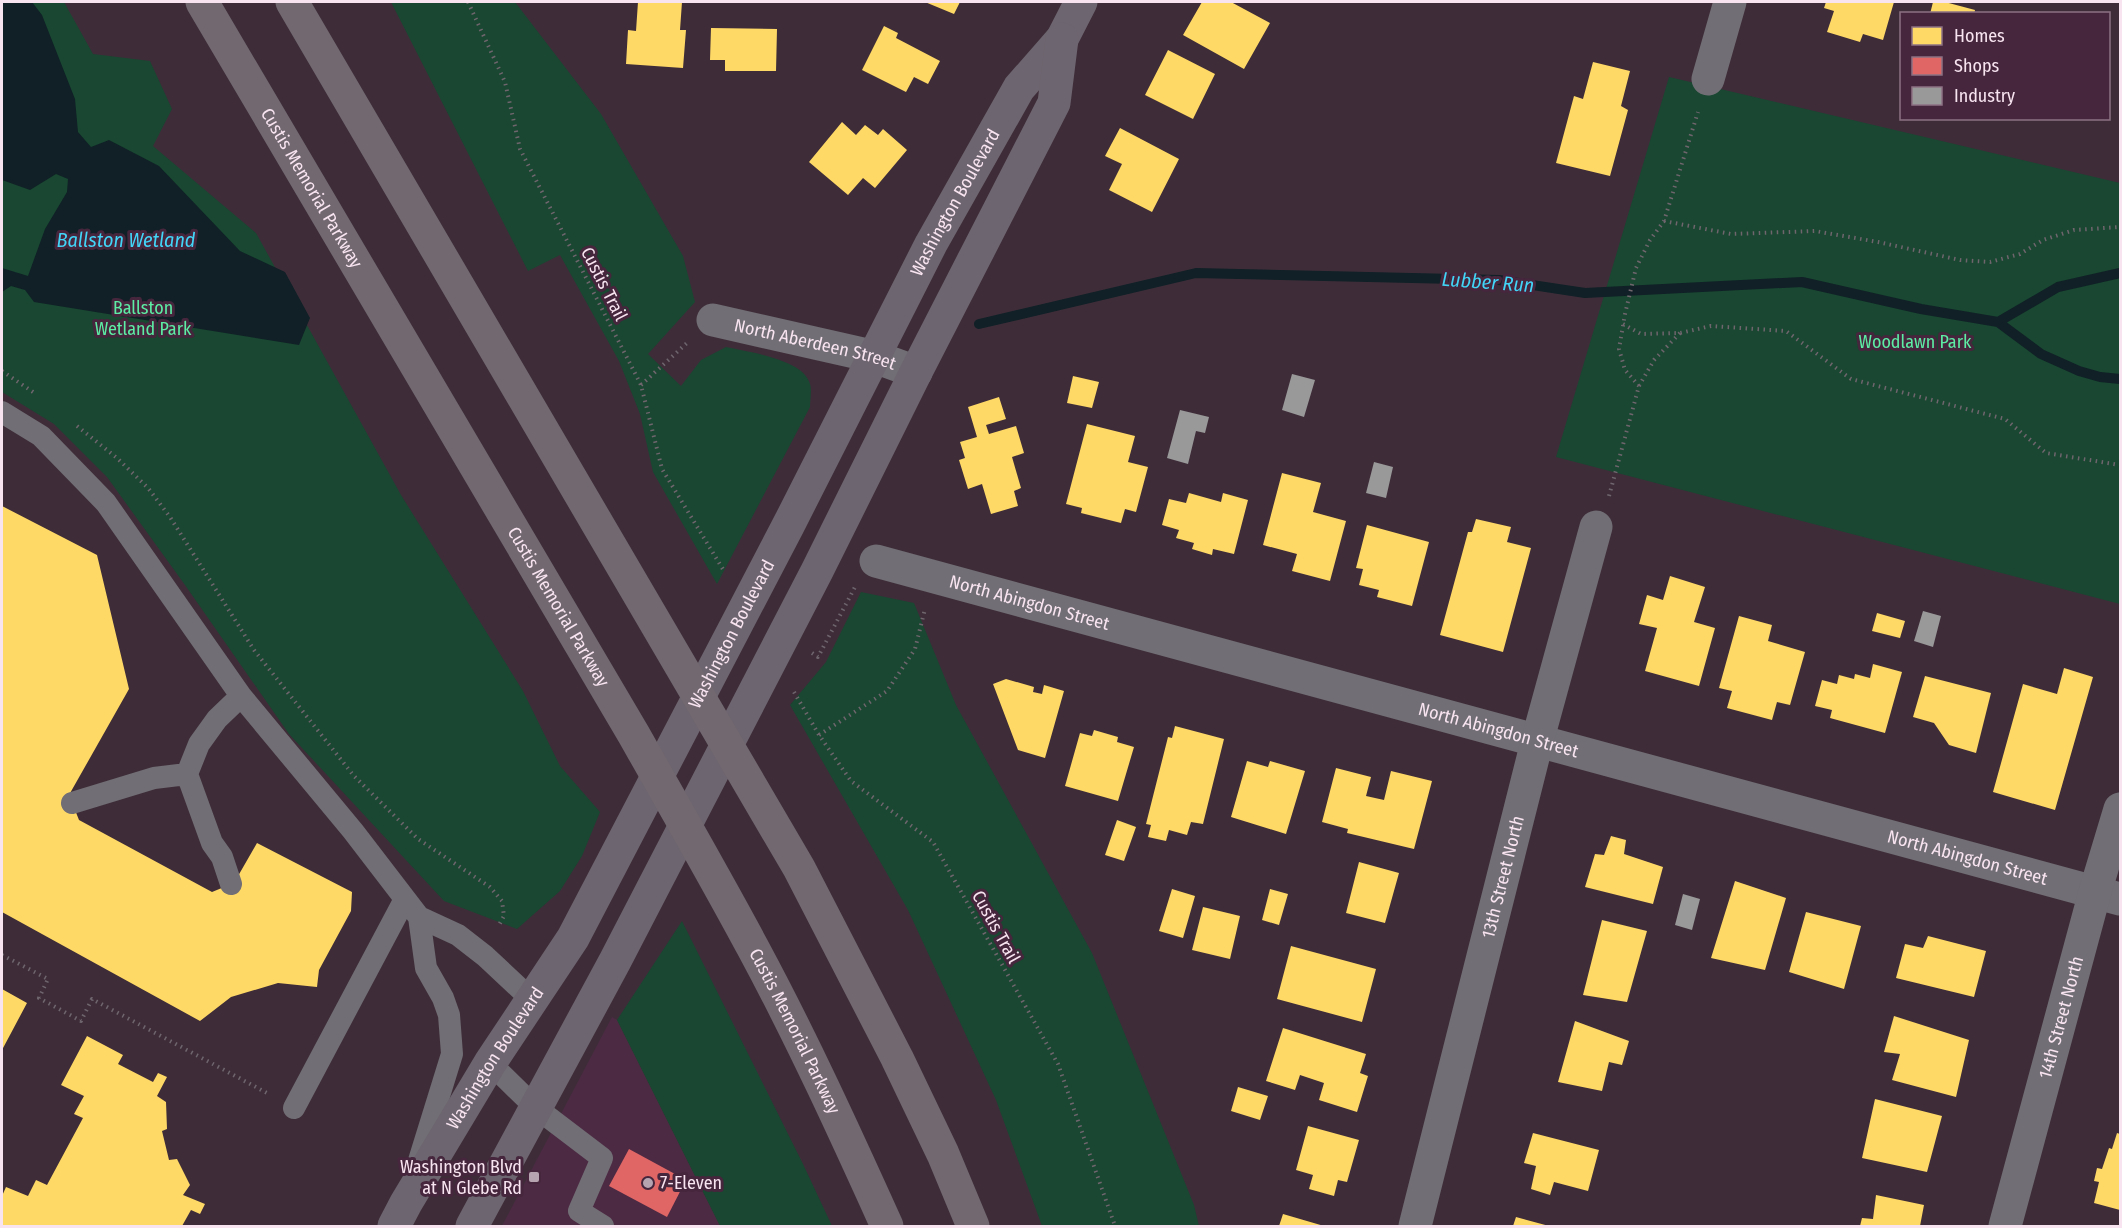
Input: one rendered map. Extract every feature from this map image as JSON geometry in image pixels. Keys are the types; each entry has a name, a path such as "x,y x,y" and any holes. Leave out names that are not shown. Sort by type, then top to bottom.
{"highway":[{"name":"Custis Memorial Parkway","path":"202,2 634,735 705,861 754,949 801,1041 887,1227"},
{"path":"292,2 800,868 897,1058 943,1154 973,1227"}],"main road":[{"name":"Washington Boulevard","path":"400,1215 490,1063 573,938 789,524 931,244 1019,88 1062,39 1081,2"},
{"name":"Washington Boulevard","path":"472,1227 615,961 817,571 1054,103 1062,39"}],"street":[{"path":"1708,79 1730,2"},
{"name":"North Aberdeen Street","path":"713,320 873,356 916,372"},
{"name":"13th Street North","path":"1415,1227 1537,742 1596,527"},
{"name":"North Abingdon Street","path":"876,561 2108,895"},
{"name":"14th Street North","path":"2005,1227 2108,895 2121,809"}],"lane":[{"path":"2,412 41,436 106,503 241,696 353,831 419,917 459,935 532,1000"},
{"path":"225,887 211,859 212,843 187,774 199,744 217,719 241,696"},
{"path":"72,803 154,778 187,774"},
{"path":"294,1108 405,899"},
{"path":"400,1215 452,1054 449,1015 443,998 426,968 419,917"},
{"path":"490,1063 535,1107 602,1158 579,1211 603,1227"}],"path":[{"name":"Custis Trail","path":"468,2 505,82 520,149 641,385 662,469 726,574"},
{"path":"1639,386 1625,370 1619,349 1625,314 1636,268 1650,240 1664,221 1708,79"},
{"path":"1664,221 1731,234 1815,231 1960,260 1990,262 2020,254 2043,240 2074,230 2121,227"},
{"path":"641,385 713,320"},
{"path":"1623,324 1641,334 1680,333 1711,326 1786,331 1851,379 2005,419 2046,453 2121,465"},
{"path":"1596,527 1606,503 1639,386 1654,360 1680,333"},
{"path":"2,372 44,400"},
{"path":"71,421 117,458 148,488 170,517 254,650 354,776 418,839 490,887 502,901 504,916 499,925"},
{"path":"806,650 818,657 870,559 876,561"},
{"path":"819,735 887,691 915,650 933,577"},
{"name":"Custis Trail","path":"790,685 819,735 851,782 933,842 1058,1064 1115,1227"},
{"path":"2,955 48,979 39,998 81,1021 92,999 294,1108"}],"shaded area":[{"path":"612,1017 617,1020 720,1226 502,1226"}],"green space":[{"name":"Ballston Wetland Park","path":"2,2 64,2 93,54 150,61 172,109 153,146 256,233 401,495 523,691 560,766 600,812 582,856 560,891 517,929 444,901 289,734 107,477 54,424 2,392"},
{"path":"391,2 515,2 601,114 683,256 695,302 648,354 681,386 701,360 726,347 774,358 797,368 806,375 811,386 810,407 717,584 653,472 640,414 619,361 560,255 528,271"},
{"name":"Woodlawn Park","path":"1669,77 2120,183 2120,604 1556,457"},
{"path":"861,592 914,603 956,705 1092,953 1194,1205 1199,1226 1042,1226 996,1100 908,910 790,705 826,662"},
{"path":"682,921 832,1226 720,1226 617,1020"}],"water":[{"name":"Ballston Wetland","path":"2,2 32,2 42,15 75,99 78,132 91,147 109,140 159,166 240,251 285,272 310,318 299,345 34,302 25,290 11,286 2,292 2,268 28,276 45,229 67,192 68,179 56,174 30,190 2,180"}],"building: Homes":[{"path":"638,2 682,2 680,30 686,30 683,68 626,64 628,30 636,31"},
{"path":"925,2 960,2 954,14"},
{"path":"1202,2 1231,2 1270,23 1244,69 1183,35"},
{"path":"1826,2 1894,2 1883,40 1863,34 1860,42 1827,32 1834,11 1824,8"},
{"path":"1933,2 1945,2 1975,10 1974,12 1930,12"},
{"path":"884,26 898,33 896,38 940,61 928,84 914,77 906,92 862,70"},
{"path":"711,28 777,29 776,71 725,71 725,60 710,60"},
{"path":"1168,50 1215,74 1193,119 1145,95"},
{"path":"1593,62 1630,71 1621,106 1628,110 1610,176 1556,163 1574,96 1583,99"},
{"path":"842,122 856,135 865,125 878,135 883,129 907,150 875,188 863,178 848,195 809,162"},
{"path":"1120,128 1179,159 1152,212 1109,190 1122,164 1105,156"},
{"path":"1073,376 1099,382 1092,408 1067,403"},
{"path":"999,397 1006,419 986,425 989,434 1016,426 1024,453 1012,457 1021,488 1014,491 1018,506 991,514 982,484 968,489 959,460 965,458 960,442 977,437 968,407"},
{"path":"1087,424 1135,436 1128,462 1148,467 1136,512 1125,509 1121,523 1081,513 1082,508 1066,504"},
{"path":"1282,473 1321,483 1313,512 1346,521 1330,581 1292,571 1297,554 1263,545"},
{"path":"1189,493 1221,502 1223,493 1248,500 1234,554 1213,549 1212,555 1192,549 1194,543 1176,538 1179,530 1162,525 1169,499 1186,503"},
{"path":"2,506 97,555 129,689 69,795 79,820 212,892 234,883 257,843 352,892 351,911 319,970 317,987 278,983 231,997 200,1021 2,912"},
{"path":"1476,519 1511,527 1507,542 1531,548 1503,652 1440,635 1468,532 1472,532"},
{"path":"1367,525 1429,542 1412,606 1377,597 1379,590 1359,585 1363,569 1356,568"},
{"path":"1670,576 1705,587 1694,622 1715,628 1699,686 1645,671 1657,628 1639,624 1647,595 1663,600"},
{"path":"1877,613 1905,621 1900,638 1872,631"},
{"path":"1739,616 1772,625 1768,641 1805,652 1790,705 1777,702 1772,720 1727,708 1732,691 1719,688"},
{"path":"1873,664 1902,672 1885,733 1830,718 1832,710 1815,706 1822,680 1837,684 1839,675 1854,679 1855,674 1870,678"},
{"path":"2064,668 2093,677 2055,810 1993,792 2023,684 2057,694"},
{"path":"1925,676 1991,693 1976,753 1949,745 1934,723 1913,717"},
{"path":"1006,679 1034,687 1033,692 1042,694 1044,685 1064,691 1045,758 1018,750 993,684"},
{"path":"1175,726 1224,739 1203,824 1191,822 1187,835 1169,830 1166,841 1148,837 1151,825 1146,824 1168,737 1172,738"},
{"path":"1094,730 1118,737 1117,742 1134,747 1118,801 1065,786 1080,733 1092,736"},
{"path":"1247,761 1268,767 1270,761 1305,771 1286,834 1231,817"},
{"path":"1336,768 1371,777 1366,796 1384,800 1391,771 1432,781 1414,849 1347,833 1348,829 1322,822"},
{"path":"1117,820 1136,827 1124,861 1105,855"},
{"path":"1611,836 1626,840 1624,854 1663,867 1653,904 1585,887 1595,854 1604,855"},
{"path":"1359,862 1399,873 1385,923 1346,913"},
{"path":"1735,881 1786,898 1765,970 1711,958"},
{"path":"1172,889 1195,896 1183,938 1159,931"},
{"path":"1270,889 1288,894 1279,925 1262,920"},
{"path":"1203,907 1240,916 1230,959 1192,950"},
{"path":"1806,912 1861,926 1844,989 1789,972"},
{"path":"1602,920 1647,931 1627,1002 1583,995"},
{"path":"1928,936 1986,951 1974,997 1896,978 1905,944 1923,948"},
{"path":"1291,946 1376,969 1362,1022 1277,999"},
{"path":"2,989 27,1003 2,1050"},
{"path":"1894,1016 1969,1040 1956,1097 1892,1080 1900,1054 1884,1052"},
{"path":"1575,1021 1629,1041 1622,1065 1609,1062 1602,1091 1558,1082"},
{"path":"1283,1028 1366,1054 1360,1073 1368,1076 1357,1112 1319,1100 1324,1083 1300,1075 1295,1090 1266,1081"},
{"path":"87,1036 123,1055 118,1064 153,1082 158,1073 167,1077 157,1096 166,1102 167,1129 162,1131 169,1160 177,1159 190,1185 183,1195 205,1204 200,1214 191,1210 182,1226 2,1226 2,1196 6,1187 28,1196 36,1180 47,1185 83,1118 74,1114 84,1096 61,1085"},
{"path":"1238,1087 1268,1096 1260,1120 1231,1111"},
{"path":"1875,1099 1942,1116 1927,1172 1862,1158"},
{"path":"1308,1126 1359,1140 1347,1182 1338,1180 1334,1196 1309,1189 1313,1175 1296,1170"},
{"path":"1533,1133 1599,1150 1588,1191 1554,1182 1550,1195 1531,1189 1536,1166 1524,1163"},
{"path":"2117,1133 2120,1134 2120,1210 2094,1203 2099,1182 2094,1181 2097,1168 2102,1169"},
{"path":"1876,1195 1924,1205 1920,1226 1860,1226 1862,1218 1873,1219"},
{"path":"1283,1214 1324,1226 1279,1226"},
{"path":"1516,1217 1549,1226 1513,1226"}],"building: Shops":[{"name":"7-Eleven","path":"629,1149 686,1180 667,1217 609,1186"}],"building: Industry":[{"path":"1292,374 1315,380 1304,417 1282,410"},
{"path":"1180,410 1209,417 1205,433 1196,431 1188,464 1167,458"},
{"path":"1374,462 1393,467 1386,498 1366,493"},
{"path":"1923,611 1941,616 1933,647 1914,641"},
{"path":"1683,894 1700,899 1692,930 1675,925"}],"waterway":[{"name":"Lubber Run","path":"979,324 1196,273 1499,280 1585,293 1802,282 1921,309 1998,322 2041,354 2079,371 2100,377 2120,379"},
{"name":"Lubber Run","path":"1998,322 2058,287 2120,273"}],"place":[{"name":"Washington Blvd at N Glebe Rd","path":"534,1177"},
{"name":"7-Eleven","path":"648,1183"}]}
